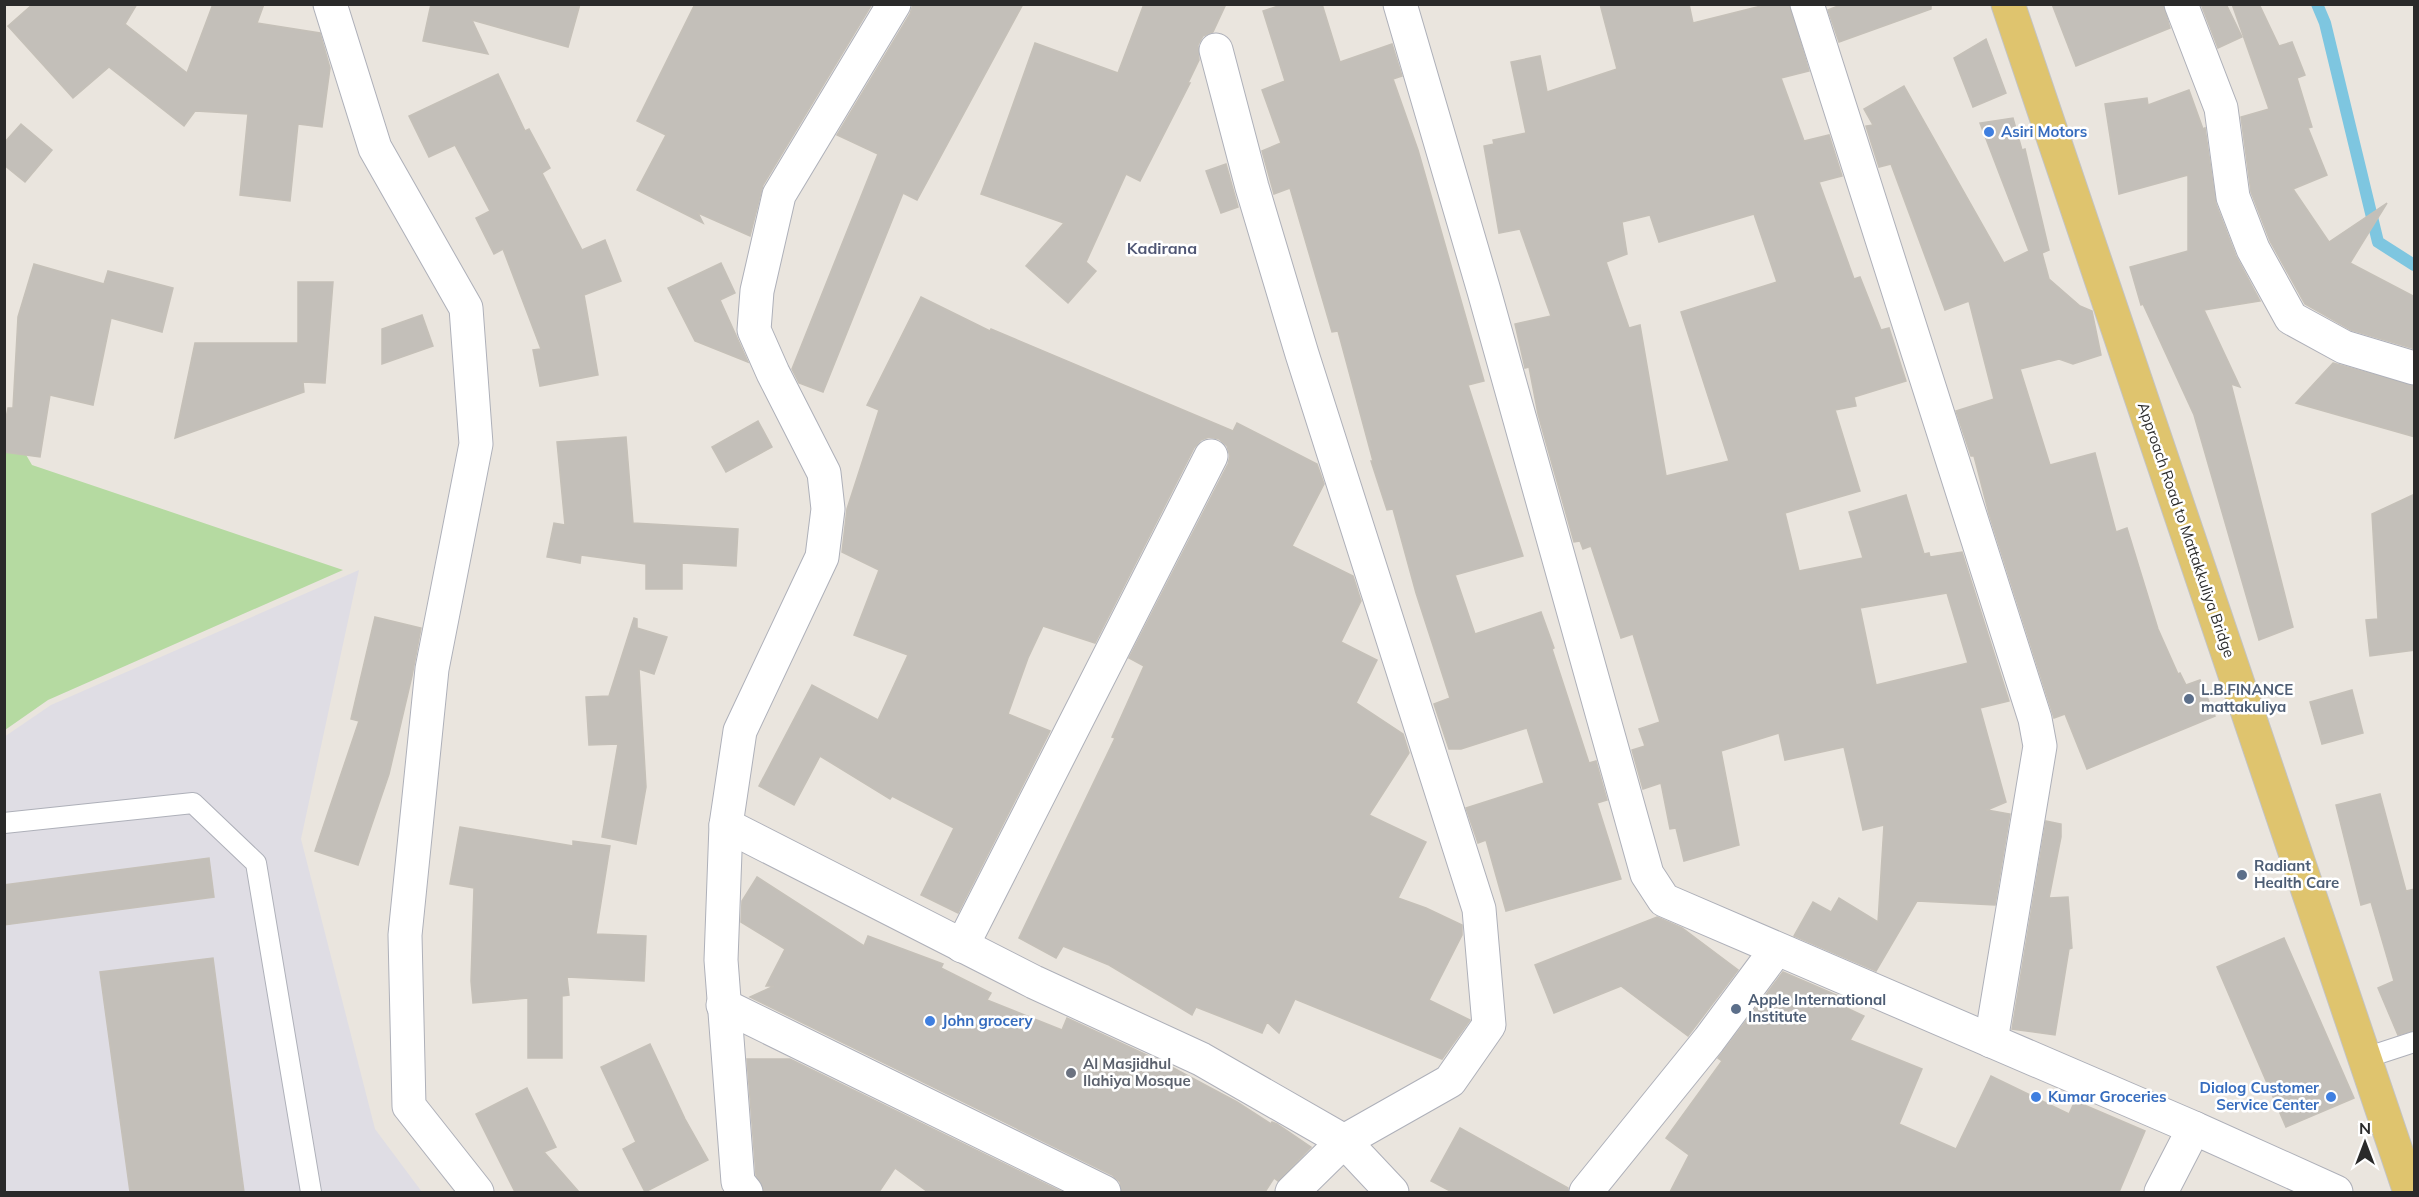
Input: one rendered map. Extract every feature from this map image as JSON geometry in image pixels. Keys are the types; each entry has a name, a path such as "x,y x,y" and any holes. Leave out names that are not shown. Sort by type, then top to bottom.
{"main road":[{"name":"Approach Road to Mattakkuliya Bridge","path":"2008,4 2410,1192"}],"street":[{"path":"330,4 375,148 466,308 476,444 432,669 405,934 409,1106 477,1192"},
{"path":"746,1192 738,1182 723,1005 726,825 740,731 822,557 828,509 824,473 772,373 754,330 757,291 779,195 894,4"},
{"path":"1400,4 1484,291 1647,874 1664,900 2194,1128 2336,1192"},
{"path":"1807,4 2036,719 2040,746 1991,1041"},
{"path":"2181,4 2222,108 2233,197 2253,249 2291,318 2344,347 2415,368"},
{"path":"1216,50 1252,187 1302,354 1479,909 1489,1025 1450,1081 1344,1141 1292,1192"},
{"path":"962,946 1211,456"},
{"path":"726,825 1034,982 1201,1059 1344,1141 1392,1192"},
{"path":"1586,1192 1709,1040 1776,950"},
{"path":"723,1005 1104,1192"},
{"path":"2161,1192 2194,1128"}],"lane":[{"path":"4,823 193,803 256,863 311,1192"},
{"path":"2365,1058 2415,1042"}],"shaded area":[{"path":"359,570 301,839 375,1129 422,1192 5,1192 4,737 51,705"}],"green space":[{"path":"4,417 32,465 343,570 48,700 5,730"}],"building":[{"path":"33,4 137,4 125,24 187,73 213,4 264,4 257,23 320,33 330,68 322,127 298,124 290,201 240,195 248,114 195,111 184,126 109,67 73,98 8,26"},
{"path":"431,4 580,4 568,47 472,20 488,54 423,41"},
{"path":"695,4 872,4 763,185 750,236 698,213 703,223 637,190 666,135 637,121"},
{"path":"913,4 1023,4 917,200 903,193 823,392 799,383 792,369 878,154 837,135 910,14"},
{"path":"1144,4 1226,4 1213,32 1203,36 1198,45 1199,60 1188,83 1190,83 1140,181 1126,174 1086,262 1096,271 1068,303 1026,266 1064,223 981,194 1035,43 1118,73"},
{"path":"1284,4 1322,4 1340,62 1392,44 1402,76 1393,79 1418,150 1484,381 1468,385 1523,556 1455,575 1475,634 1541,612 1589,763 1596,761 1607,800 1597,803 1621,879 1506,911 1486,840 1478,843 1466,808 1544,783 1527,728 1461,749 1449,749 1434,704 1450,698 1416,593 1393,509 1387,510 1371,461 1373,461 1338,331 1332,332 1290,188 1274,194 1262,151 1281,143 1262,90 1285,81 1263,11"},
{"path":"1600,4 1689,4 1693,23 1769,4 1789,4 1809,71 1781,78 1804,141 1829,135 1842,176 1819,182 1854,279 1860,277 1881,330 1889,328 1906,381 1854,397 1856,406 1835,410 1860,491 1785,513 1799,571 1863,558 1849,512 1906,495 1924,554 1929,553 1930,557 1962,552 2009,701 1980,708 2006,802 1987,810 2010,814 1995,905 1917,901 1876,971 1794,936 1813,902 1831,912 1839,898 1878,922 1884,825 1863,830 1844,747 1785,760 1779,733 1721,751 1739,845 1684,861 1676,828 1670,829 1661,783 1643,789 1632,750 1645,746 1639,729 1660,722 1633,634 1621,638 1591,546 1583,549 1580,541 1574,542 1538,414 1529,367 1525,368 1515,324 1551,316 1520,229 1499,233 1484,146 1494,144 1493,140 1526,133 1511,62 1540,56 1547,92 1617,69","holes":["1754,214 1777,282 1681,312 1729,461 1666,476 1640,325 1629,328 1606,262 1627,254 1622,222 1650,215 1659,242","1947,593 1968,663 1876,685 1860,608"]},
{"path":"1843,4 1931,4 1931,9 1839,42 1828,10"},
{"path":"2052,4 2163,4 2170,28 2076,66"},
{"path":"2201,4 2226,4 2242,37 2218,48"},
{"path":"2232,4 2259,4 2279,46 2292,42 2305,75 2297,78 2312,127 2308,128 2327,175 2293,189 2329,242 2387,203 2350,263 2415,297 2415,349 2351,330 2305,304 2270,241 2251,192 2241,117 2269,109"},
{"path":"1986,39 2006,93 1973,107 1954,58"},
{"path":"498,74 525,131 529,129 550,168 542,173 582,250 605,240 621,281 584,295 598,375 540,386 533,350 541,349 503,249 494,254 476,218 490,211 455,145 429,157 409,116"},
{"path":"1904,86 2004,263 2029,251 1980,123 2013,118 2022,150 2025,149 2049,250 2042,253 2049,279 2080,306 2092,311 2101,355 2073,364 2059,359 2020,369 2050,465 2095,453 2116,532 2127,528 2158,629 2178,674 2180,673 2186,685 2200,680 2215,716 2087,769 2065,714 2054,718 1989,514 1974,456 1971,456 1956,411 1994,399 1969,301 1945,310 1891,164 1879,167 1866,126 1873,125 1864,109"},
{"path":"2189,90 2203,129 2205,128 2216,204 2236,256 2260,301 2204,310 2240,387 2231,384 2293,627 2259,640 2194,415 2143,304 2141,305 2130,267 2188,251 2188,175 2119,194 2105,104 2147,98 2148,105"},
{"path":"21,124 52,150 25,182 4,165 4,143"},
{"path":"1226,164 1238,207 1221,213 1206,171"},
{"path":"721,263 735,293 720,300 748,362 695,341 668,288"},
{"path":"34,264 104,284 108,271 173,288 162,332 111,318 93,405 50,395 40,457 4,452 4,428 8,408 13,408 18,317"},
{"path":"298,282 333,282 325,383 303,382 304,392 175,438 195,343 298,343"},
{"path":"921,297 990,331 991,329 1233,431 1237,423 1317,464 1324,484 1292,546 1353,576 1361,601 1341,642 1377,660 1356,703 1403,734 1409,753 1369,815 1426,842 1398,898 1462,925 1462,935 1429,1000 1470,1020 1442,1059 1295,999 1279,1033 1267,1022 1262,1033 1196,1007 1192,1015 1109,965 1063,946 1056,958 1019,938 1115,738 1112,737 1144,666 1129,658 1228,464 1230,456 1227,446 1219,439 1209,437 1201,440 1194,448 1095,643 1043,626 1028,658 1008,714 1050,731 958,913 921,895 954,828 892,796 890,799 820,756 794,805 759,786 812,685 878,720 908,655 854,635 879,570 842,552 847,509 879,410 867,405"},
{"path":"422,315 433,346 382,364 382,329"},
{"path":"2333,363 2415,386 2415,437 2296,403"},
{"path":"758,421 772,447 726,472 712,447"},
{"path":"626,437 633,523 738,529 736,566 682,563 682,589 646,589 646,564 581,555 580,563 547,557 554,523 565,525 557,442"},
{"path":"2415,494 2415,650 2370,656 2366,620 2378,619 2372,514"},
{"path":"375,617 421,628 389,774 358,865 315,851 359,721 351,719"},
{"path":"634,618 637,619 637,628 667,637 654,674 639,669 646,787 636,844 602,837 618,744 589,745 586,697 609,696"},
{"path":"2352,690 2363,733 2322,744 2310,702"},
{"path":"2380,794 2406,891 2415,889 2415,1030 2398,1035 2378,988 2394,981 2371,902 2361,905 2336,805"},
{"path":"2046,821 2061,824 2061,837 2049,898 2068,897 2072,948 2069,949 2055,1035 2012,1029"},
{"path":"460,827 573,846 573,841 610,846 596,934 646,936 644,981 567,977 569,995 562,996 562,1058 528,1058 528,998 473,1003 471,981 474,888 450,884"},
{"path":"209,858 214,897 4,925 4,885"},
{"path":"757,877 864,946 868,936 943,964 941,968 991,993 987,1000 1062,1030 1067,1018 1164,1063 1237,1102 1271,1124 1272,1122 1277,1124 1311,1147 1278,1181 1274,1178 1265,1192 1122,1192 1120,1182 1112,1175 750,997 774,986 766,986 785,949 741,922 742,901"},
{"path":"1657,917 1682,928 1738,970 1688,1036 1621,986 1554,1013 1535,965"},
{"path":"2284,938 2354,1098 2286,1127 2217,967"},
{"path":"213,958 244,1192 130,1192 100,972"},
{"path":"1783,972 1857,1004 1830,1000 1864,1016 1850,1040 1922,1069 1899,1124 1956,1149 1991,1076 2069,1114 2075,1101 2145,1131 2119,1192 1670,1192 1689,1155 1666,1138 1722,1061 1718,1058"},
{"path":"650,1044 685,1119 708,1160 645,1192 623,1149 636,1142 601,1067"},
{"path":"747,1059 790,1059 1062,1192 928,1192 895,1168 879,1192 764,1191 756,1175"},
{"path":"527,1088 556,1147 544,1152 579,1192 515,1192 476,1114"},
{"path":"1460,1128 1568,1188 1568,1192 1452,1192 1431,1181"}],"waterway":[{"path":"2317,4 2325,23 2378,242 2414,265"}],"place":[{"name":"Asiri Motors","path":"1989,132"},
{"name":"L.B.FINANCE mattakuliya","path":"2189,699"},
{"name":"Radiant Health Care","path":"2242,875"},
{"name":"Apple International Institute","path":"1736,1009"},
{"name":"John grocery","path":"930,1021"},
{"name":"Al Masjidhul Ilahiya Mosque","path":"1071,1073"},
{"name":"Kumar Groceries","path":"2036,1097"},
{"name":"Dialog Customer Service Center","path":"2331,1097"}],"district":[{"name":"Kadirana","path":"1162,248"}]}
